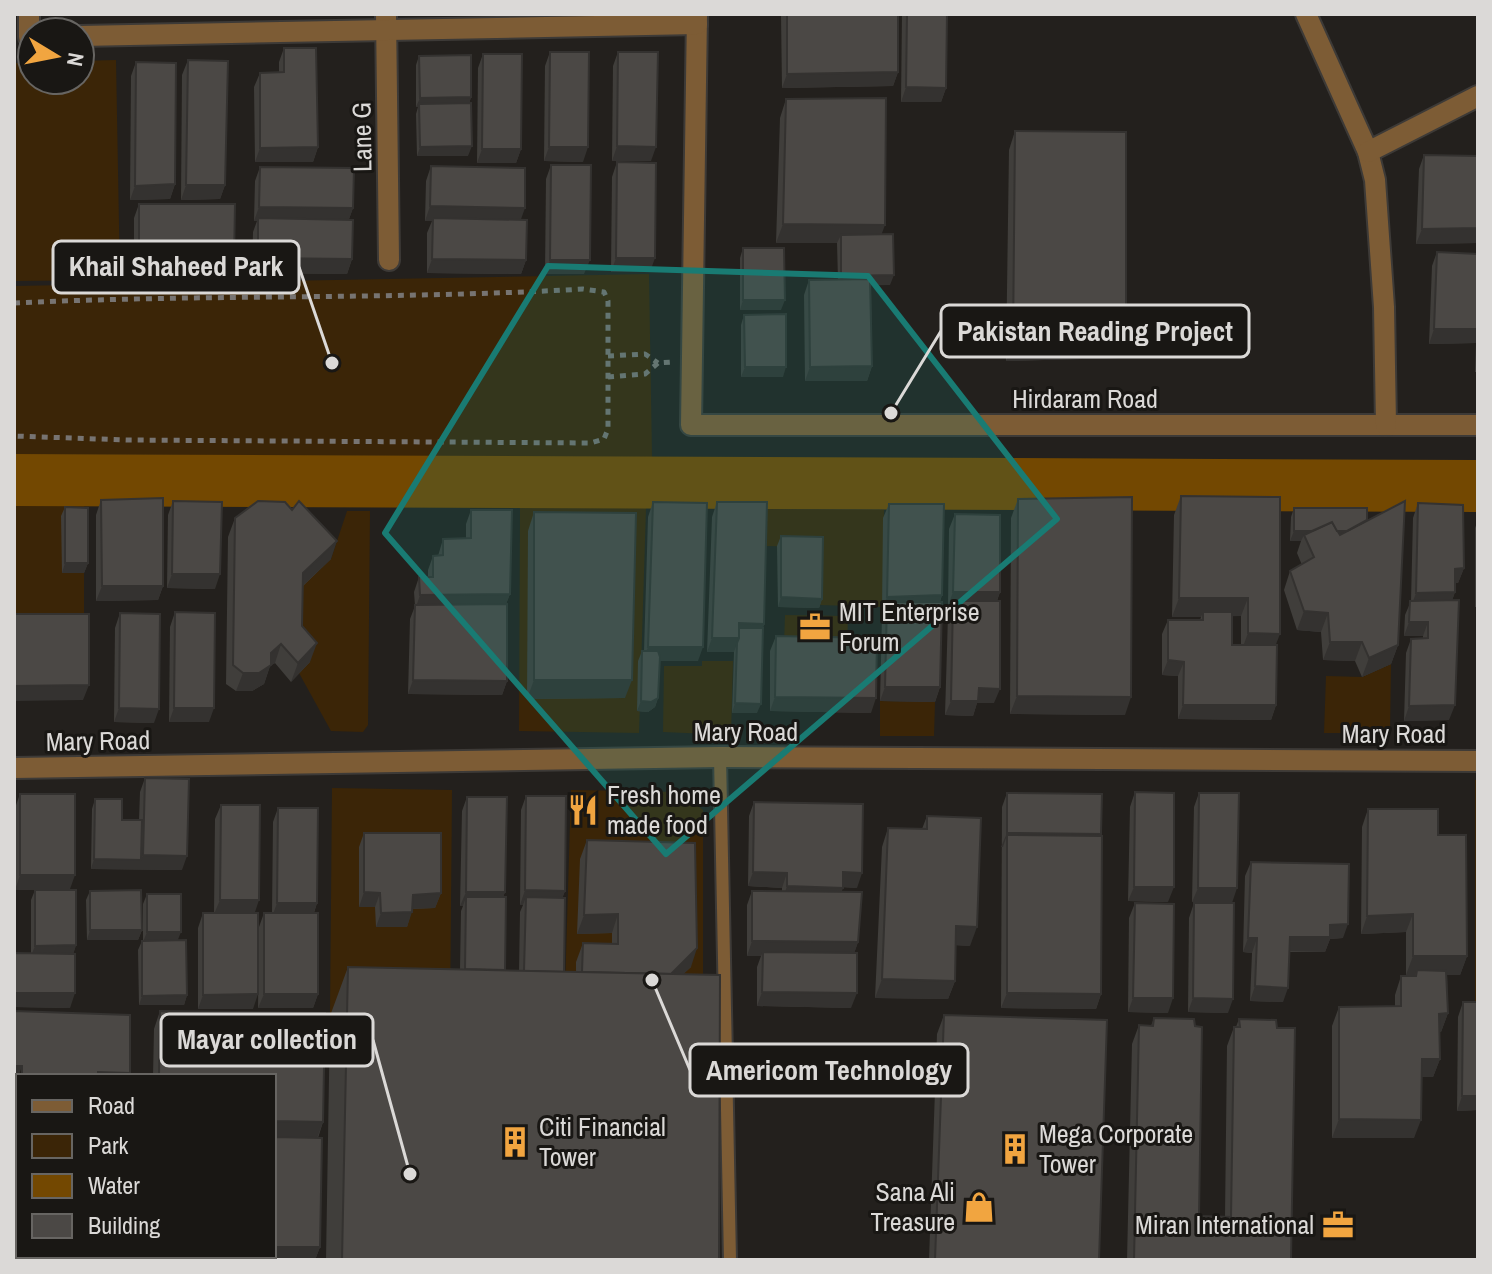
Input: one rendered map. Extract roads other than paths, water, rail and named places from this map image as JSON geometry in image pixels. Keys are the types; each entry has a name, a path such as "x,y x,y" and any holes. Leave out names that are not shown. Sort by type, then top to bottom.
{"street":[{"path":"1306,14 1368,152 1375,180 1384,307 1386,425"},
{"path":"96,35 386,22 697,19"},
{"name":"Hirdaram Road","path":"697,19 691,425 1478,425"},
{"name":"Lane G","path":"386,22 389,260"},
{"path":"1368,152 1478,96"},
{"name":"Mary Road","path":"14,768 720,757 1478,761"}],"lane":[{"path":"720,757 730,1260"}],"water":[{"path":"14,454 1478,460 1478,512 14,506"}],"place":[{"name":"Khail Shaheed Park","path":"332,363"},
{"name":"Pakistan Reading Project","path":"891,413"},
{"name":"MIT Enterprise Forum","path":"815,627"},
{"name":"Fresh home made food","path":"583,810"},
{"name":"Americom Technology","path":"652,980"},
{"name":"Citi Financial Tower","path":"515,1142"},
{"name":"Mega Corporate Tower","path":"1015,1149"},
{"name":"Mayar collection","path":"410,1174"},
{"name":"Sana Ali Treasure","path":"979,1207"},
{"name":"Miran International","path":"1338,1225"}]}
